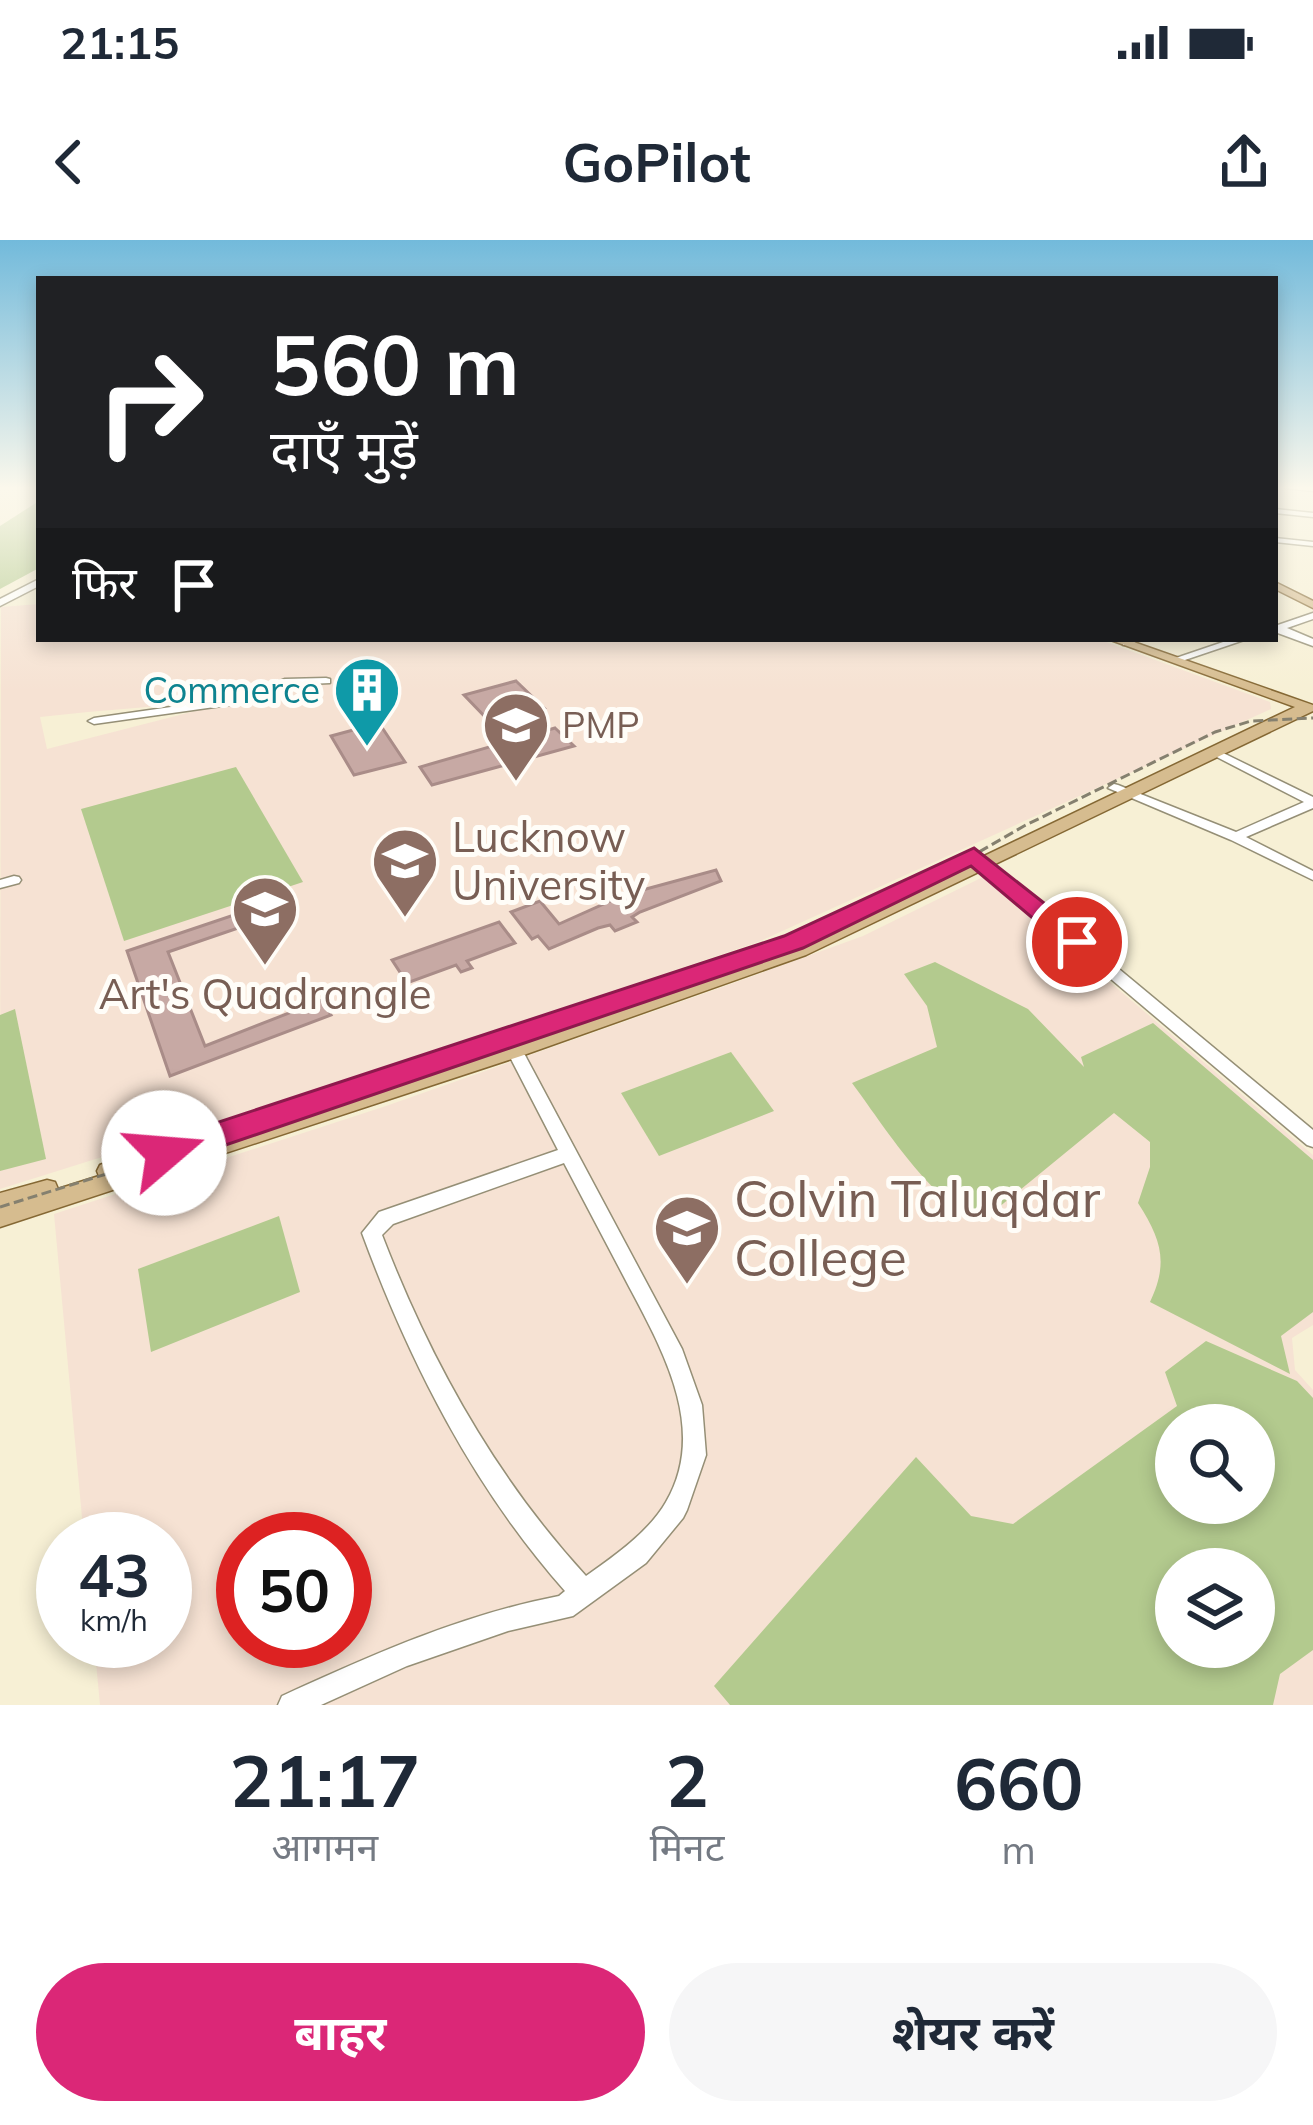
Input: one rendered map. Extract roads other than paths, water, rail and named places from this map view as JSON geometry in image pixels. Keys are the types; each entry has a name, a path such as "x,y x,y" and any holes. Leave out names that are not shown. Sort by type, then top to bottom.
{"main road":[{"path":"1278,588 1313,604"},
{"path":"1132,642 1305,703"},
{"path":"1120,791 1215,752 1305,703"},
{"path":"0,1217 75,1187 794,942 1305,703"},
{"path":"0,1202 75,1187"}],"street":[{"path":"0,598 36,579"},
{"path":"1278,628 1313,616"},
{"path":"1297,621 1313,628"},
{"path":"1278,628 1313,643"},
{"path":"1179,659 1233,642"},
{"path":"94,721 242,700 285,682 326,681"},
{"path":"1215,752 1313,802"},
{"path":"1120,791 1236,837 1313,876"},
{"path":"1236,837 1313,802"},
{"path":"978,859 1313,1140"},
{"path":"291,1705 403,1654 508,1618 564,1607 638,1554 675,1510 694,1455 691,1405 673,1348 519,1059"},
{"path":"568,1154 386,1218 372,1233 395,1294 495,1480 533,1539 584,1593"}],"railway":[{"path":"0,1207 432,1073 801,943 889,904 1024,826 1215,732 1251,721 1313,718"}],"place":[{"name":"Commerce","path":"367,749"},
{"name":"PMP","path":"516,784"},
{"name":"Lucknow University","path":"405,920"},
{"name":"Art's Quadrangle","path":"265,968"},
{"name":"Colvin Taluqdar College","path":"687,1287"}]}
